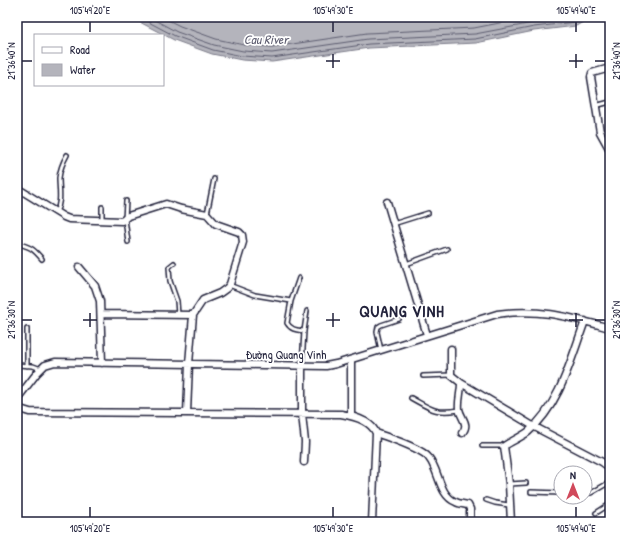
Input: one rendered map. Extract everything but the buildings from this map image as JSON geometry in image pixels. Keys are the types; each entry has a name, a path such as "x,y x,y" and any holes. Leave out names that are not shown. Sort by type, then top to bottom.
{"street":[{"path":"609,147 600,132 591,77 592,73 610,68"},
{"path":"17,188 69,219 122,221 128,216 163,204 207,214 216,224 239,232 242,235 243,242 229,285 224,291 203,300 193,315 187,413"},
{"path":"387,202 427,335"},
{"path":"79,267 95,286 100,302 102,363"},
{"name":"Đường Quang Vinh","path":"41,369 45,365 55,362 326,366 352,360 497,314 515,312 546,312 610,328"},
{"path":"101,314 193,315"},
{"path":"511,522 509,484 504,446 527,432 550,406 566,373 585,321"},
{"path":"451,349 451,374 461,383 533,426 602,462 610,468"},
{"path":"351,416 352,360"},
{"path":"302,366 302,414 305,442 304,462"},
{"path":"17,399 41,369"},
{"path":"461,383 459,410 466,425 465,430 462,433"},
{"path":"17,408 30,412 302,414 351,416 370,425 376,432 423,452 430,458 449,498 456,502 468,505 470,509 470,522"},
{"path":"372,522 376,432"}],"lane":[{"path":"595,106 610,102"},
{"path":"56,212 60,203 60,177 63,163 68,154"},
{"path":"207,214 214,179"},
{"path":"126,201 125,219 128,242"},
{"path":"102,207 102,220"},
{"path":"393,224 428,213"},
{"path":"17,243 34,249 42,259"},
{"path":"406,264 447,249"},
{"path":"174,263 169,267 169,274 177,301 178,315"},
{"path":"300,278 291,301 287,323 289,327 304,331"},
{"path":"229,285 255,295 291,301"},
{"path":"302,366 307,311"},
{"path":"381,350 377,332 378,327 399,319"},
{"path":"27,366 28,329"},
{"path":"17,365 32,366 41,369"},
{"path":"423,376 451,374"},
{"path":"410,398 432,410 445,412 459,410"},
{"path":"482,446 504,446"},
{"path":"593,492 610,482"},
{"path":"509,484 526,483"},
{"path":"531,492 553,493"},
{"path":"486,500 503,505 510,505"},
{"path":"596,513 610,504"}],"water":[{"name":"Cau River","path":"130,17 592,17 576,26 534,31 476,43 369,48 272,62 242,60 212,54 174,40"}],"district":[{"name":"QUANG VINH","path":"402,311"}]}
